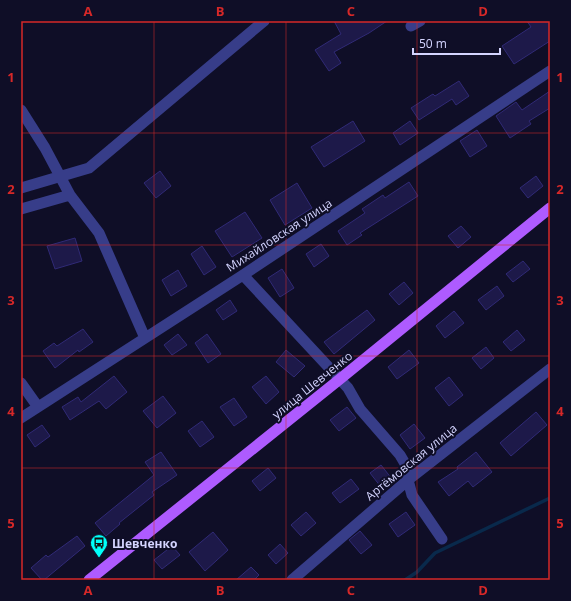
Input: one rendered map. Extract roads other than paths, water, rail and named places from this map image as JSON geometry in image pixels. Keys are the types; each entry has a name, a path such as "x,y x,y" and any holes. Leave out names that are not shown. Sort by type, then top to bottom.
{"main road":[{"name":"улица Шевченко","path":"89,580 340,379 550,208"}],"street":[{"path":"21,188 89,168 264,21"},
{"name":"Михайловская улица","path":"21,418 243,275 550,71"},
{"path":"21,110 46,148 70,194 99,233 145,338"},
{"path":"21,209 70,194"},
{"path":"243,275 348,388 360,409 400,455 407,467 408,480 412,495 442,539"},
{"name":"Артёмовская улица","path":"292,580 408,480 550,369"},
{"path":"21,383 38,407"}],"waterway":[{"path":"405,580 417,572 435,553 550,498"}],"place":[{"name":"Шевченко","path":"99,558"}]}
